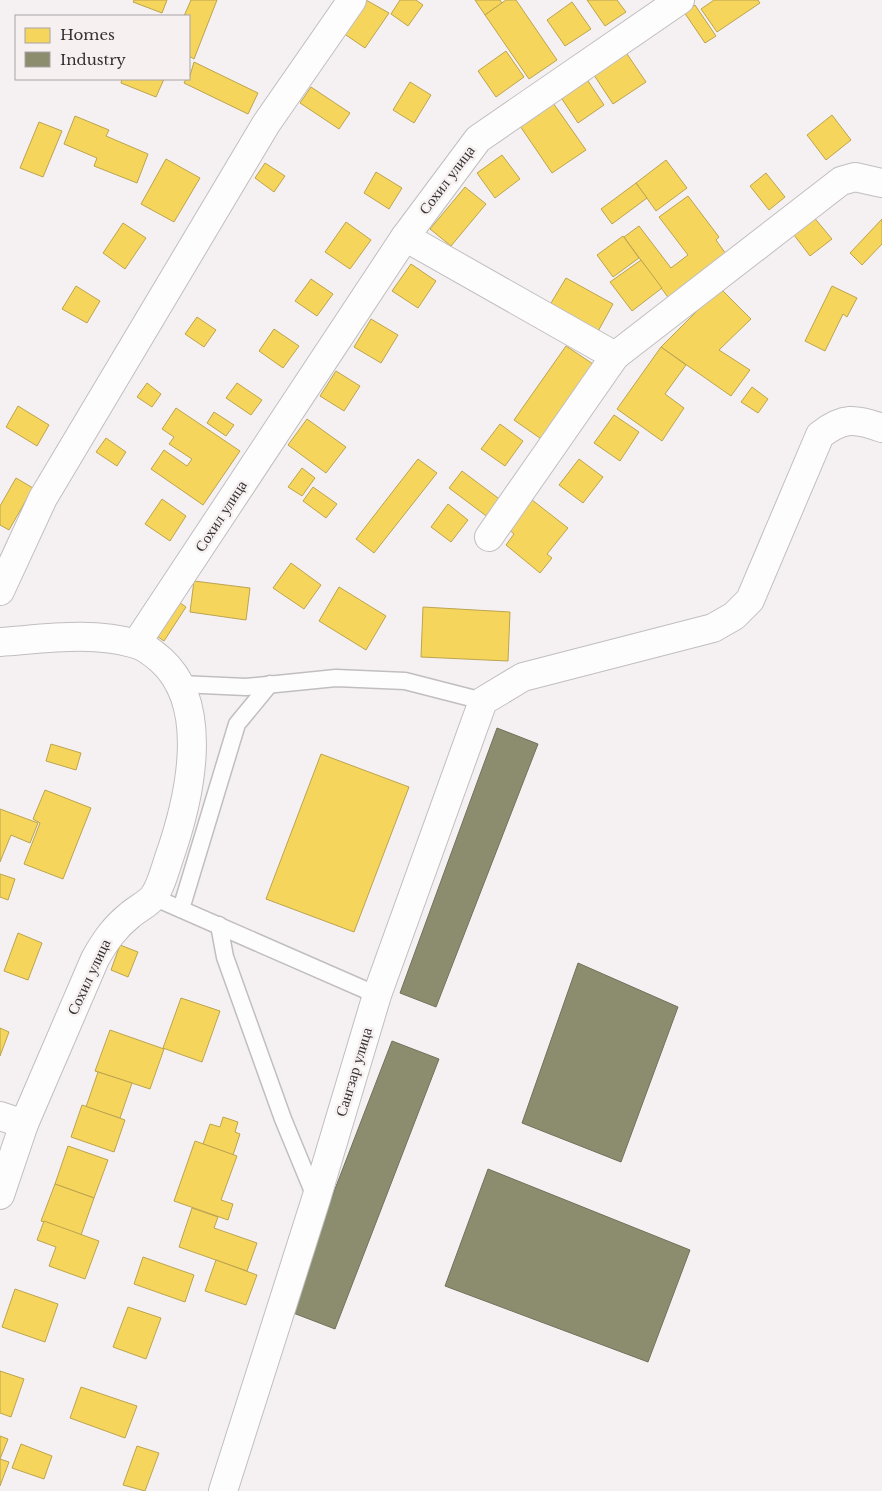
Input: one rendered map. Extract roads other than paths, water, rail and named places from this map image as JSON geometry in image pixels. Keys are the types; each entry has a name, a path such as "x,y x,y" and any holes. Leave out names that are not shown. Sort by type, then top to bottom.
{"street":[{"path":"0,591 48,490 266,124 352,0"},
{"name":"Сохил улица","path":"136,644 405,237 478,140 680,0"},
{"path":"489,537 615,356 841,181 855,177 882,183"},
{"path":"405,237 615,356"},
{"path":"483,701 524,678 713,628 734,616 750,600 820,435 834,424 848,420 864,422 882,428"},
{"path":"0,642 58,638 98,638 136,644 153,653 168,666 180,684 189,704 190,770 181,820 153,897"},
{"name":"Сангзар улица","path":"223,1491 316,1199 377,995 483,701"},
{"name":"Сохил улица","path":"0,1195 12,1120 94,959 108,934 153,897"}],"lane":[{"path":"180,684 246,687 336,678 405,681 483,701"},
{"path":"181,909 237,724 270,684"},
{"path":"153,897 377,995"},
{"path":"219,925 225,957 284,1119 316,1199"}]}
